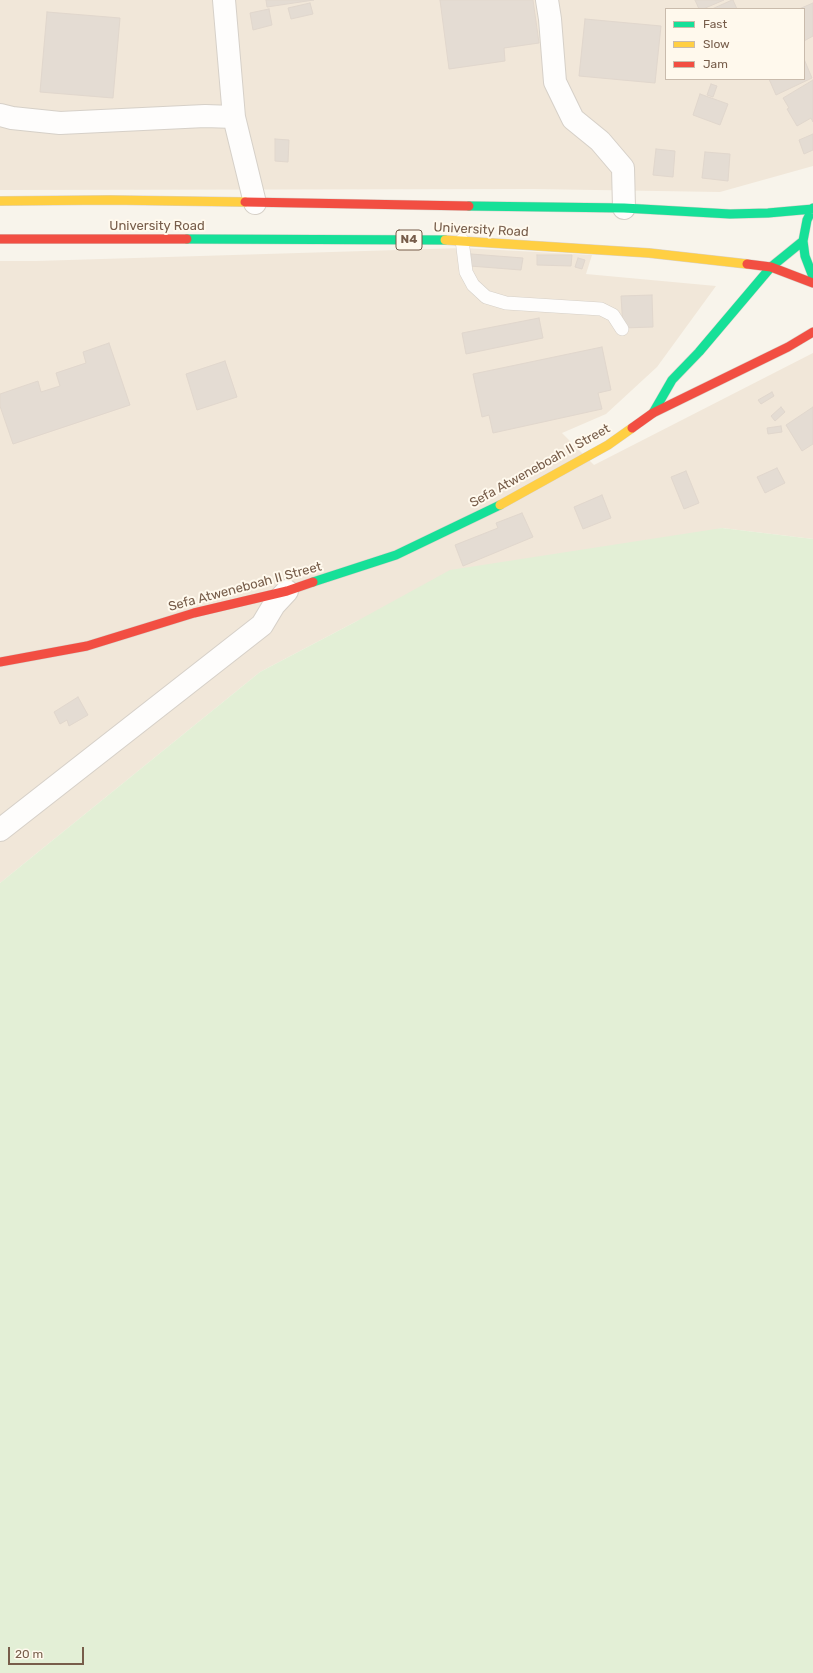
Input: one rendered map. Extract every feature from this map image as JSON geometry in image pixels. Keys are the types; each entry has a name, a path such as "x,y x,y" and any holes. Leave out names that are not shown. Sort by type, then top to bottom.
{"main road":[{"name":"University Road","path":"0,201 110,200 624,208 730,214 768,213 813,209"},
{"path":"813,209 807,220 803,241 805,256 813,277"},
{"name":"University Road","path":"0,239 462,240 649,253 771,267 813,283"},
{"name":"Sefa Atweneboah II Street","path":"653,413 672,380 699,352 771,267 803,241"},
{"name":"Sefa Atweneboah II Street","path":"0,662 87,646 194,613 287,591 396,555 481,515 608,445 653,413 788,347 813,332"}],"street":[{"path":"224,0 234,116 255,203"},
{"path":"547,0 555,82 573,119 600,141 623,168 624,208"},
{"path":"0,115 12,118 60,123 204,116 234,116"},
{"path":"0,830 262,625 274,605 287,591"}],"lane":[{"path":"462,240 466,272 473,285 486,297 506,303 601,309 613,315 622,329"}],"shaded area":[{"path":"0,0 813,0 813,166 720,192 534,189 0,190"},
{"path":"463,248 592,255 586,274 716,286 657,367 606,414 562,433 594,465 813,353 813,539 722,528 357,621 260,672 0,883 0,261"}],"green space":[{"path":"722,528 813,539 813,1673 0,1673 0,883 260,672 450,570"}],"building":[{"path":"266,0 314,0 267,7"},
{"path":"440,0 533,0 539,43 504,48 505,61 449,69"},
{"path":"695,0 724,0 705,8 699,8"},
{"path":"732,0 737,8 714,8"},
{"path":"310,3 313,14 291,19 288,8"},
{"path":"813,3 813,36 805,40 805,8 801,8"},
{"path":"269,9 272,25 253,30 250,13"},
{"path":"47,12 120,18 113,98 40,92"},
{"path":"585,19 661,26 655,83 579,76"},
{"path":"805,61 812,78 776,95 769,80 805,80"},
{"path":"813,80 813,122 811,118 797,126 787,109 789,108 783,98"},
{"path":"711,84 717,86 713,97 707,95"},
{"path":"700,94 728,104 720,125 693,115"},
{"path":"813,134 813,150 804,154 799,140"},
{"path":"275,139 289,140 288,162 275,161"},
{"path":"656,149 675,151 673,177 653,175"},
{"path":"705,152 730,154 728,181 702,178"},
{"path":"471,254 523,258 521,270 470,266"},
{"path":"537,255 572,255 571,266 537,265"},
{"path":"578,258 585,260 582,269 575,267"},
{"path":"652,295 653,327 623,328 621,296"},
{"path":"539,318 543,338 466,354 462,333"},
{"path":"109,343 130,405 13,444 0,406 0,394 38,381 41,392 60,386 56,373 86,363 83,352"},
{"path":"602,347 611,390 598,393 602,409 493,433 489,415 482,417 473,374"},
{"path":"225,361 237,397 197,410 186,374"},
{"path":"772,392 774,396 761,404 758,400"},
{"path":"781,407 785,412 775,421 771,416"},
{"path":"813,407 813,444 802,451 786,425"},
{"path":"781,426 782,432 768,434 767,428"},
{"path":"777,468 785,483 765,493 757,477"},
{"path":"686,471 699,503 684,509 671,477"},
{"path":"602,495 611,518 583,529 574,507"},
{"path":"522,513 533,537 463,566 455,545 498,528 496,523"},
{"path":"78,697 88,715 69,726 67,720 60,724 54,712"}],"traffic: fast":[{"path":"469,206 624,208 730,214 768,213 813,209"},
{"path":"813,208 807,220 803,241 805,256 813,277"},
{"path":"187,239 445,240"},
{"path":"653,413 672,380 699,352 771,267 803,241"},
{"path":"313,582 396,555 500,505"}],"traffic: slow":[{"path":"0,201 110,200 245,202"},
{"path":"445,240 649,253 747,264"},
{"path":"500,505 608,445 632,428"}],"traffic: jam":[{"path":"245,202 469,206"},
{"path":"0,239 187,239"},
{"path":"747,264 771,267 813,283"},
{"path":"632,428 653,413 788,347 813,332"},
{"path":"0,662 87,646 194,613 287,591 313,582"}]}
